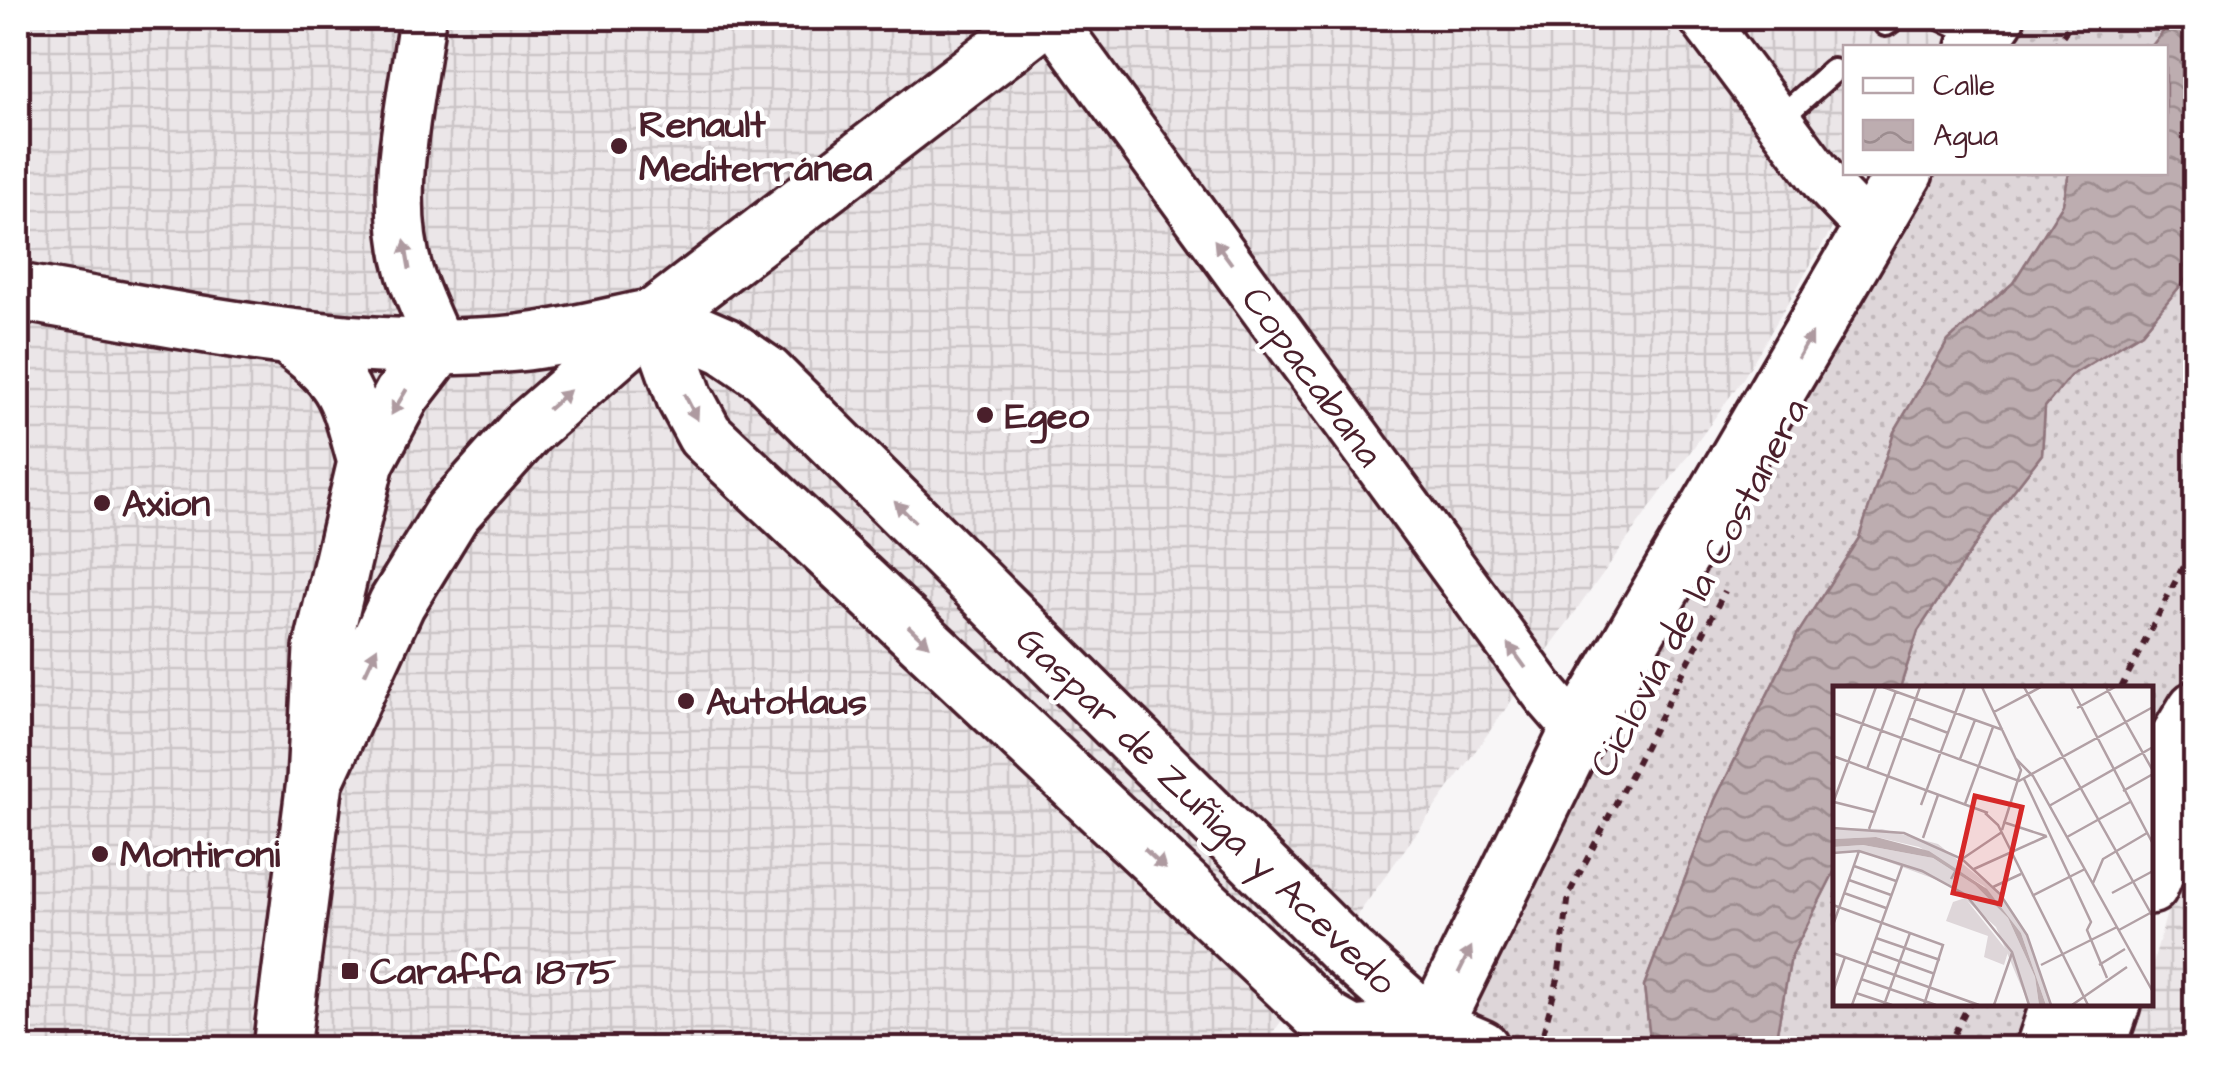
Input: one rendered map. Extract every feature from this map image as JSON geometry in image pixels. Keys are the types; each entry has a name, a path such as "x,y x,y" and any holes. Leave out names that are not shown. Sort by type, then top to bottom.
{"main road":[{"path":"315,781 397,603 452,513 526,429 656,316 1048,18"},
{"path":"1481,1048 1428,1038 1578,732 1903,175"},
{"path":"18,292 288,336 440,346 519,343 656,316"},
{"name":"Gaspar de Zuñiga y Acevedo","path":"656,316 725,346 766,374 1346,951 1428,1038"},
{"name":"Gaspar de Zuñiga y Acevedo","path":"656,316 686,398 705,434 1326,1020 1352,1035 1428,1038"},
{"path":"288,336 327,365 348,396 366,462"},
{"path":"281,1048 315,781 322,649 366,462 402,395 440,346"},
{"path":"2153,780 2196,709"},
{"path":"2153,879 2196,772"},
{"path":"2044,1048 2059,1006"},
{"path":"2097,1048 2111,1006"}],"street":[{"path":"422,18 402,172 401,222 410,272 440,346"},
{"name":"Copacabana","path":"1048,18 1546,695 1578,732"},
{"path":"1719,24 1778,120 1827,184 1872,232"}],"lane":[{"path":"1778,120 1833,71"}],"path":[{"path":"2054,45 2076,18"},
{"path":"2122,686 2196,541"},
{"name":"Ciclovía de la Costanera","path":"1539,1048 1558,979 1569,894 1728,583"},
{"path":"1947,1048 1968,1006"}],"shaded area":[{"path":"18,18 1966,18 1946,45 1843,45 1843,175 1864,175 1744,377 1262,1048 18,1048"},
{"path":"1996,18 2174,18 2153,45 1977,45"},
{"path":"1904,175 2069,175 2063,204 2013,283 1948,341 1894,432 1859,538 1797,635 1715,800 1644,986 1651,1048 1423,1048"},
{"path":"2195,268 2195,772 2153,881 2153,686 1901,686 1918,631 1991,520 2042,454 2045,407 2070,376 2142,332"},
{"path":"2195,811 2195,1048 2129,1048 2140,1006 2153,1006 2153,963"},
{"path":"1833,874 1833,1006 2111,1006 2097,1048 1774,1048 1791,957"}],"water":[{"path":"2174,18 2195,18 2195,268 2142,332 2070,376 2045,407 2042,454 1991,520 1918,631 1901,686 1833,686 1833,874 1791,957 1774,1048 1651,1048 1644,986 1715,800 1797,635 1859,538 1894,432 1948,341 2013,283 2063,204 2069,175 2168,175 2168,45 2153,45"}],"place":[{"name":"Renault Mediterránea","path":"619,146"},
{"name":"Egeo","path":"985,415"},
{"name":"Axion","path":"102,503"},
{"name":"AutoHaus","path":"686,701"},
{"name":"Montironi","path":"100,854"},
{"name":"Caraffa 1875","path":"350,971"}]}
